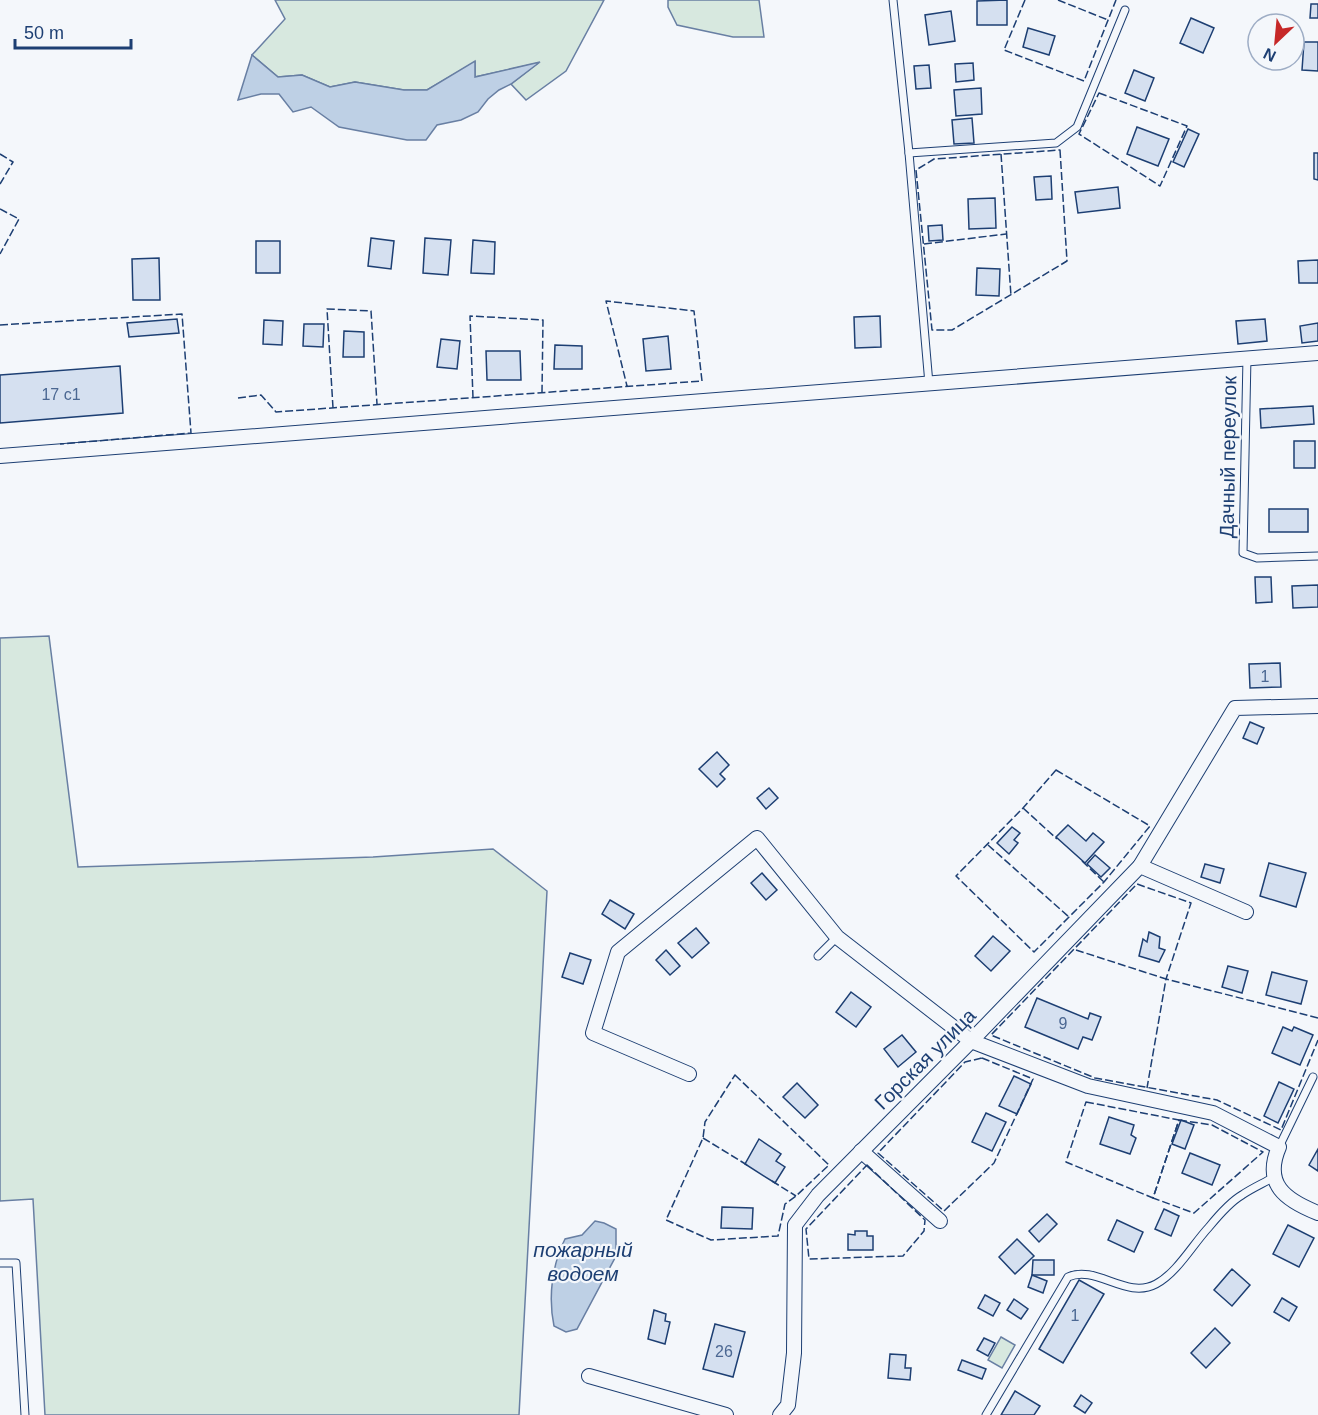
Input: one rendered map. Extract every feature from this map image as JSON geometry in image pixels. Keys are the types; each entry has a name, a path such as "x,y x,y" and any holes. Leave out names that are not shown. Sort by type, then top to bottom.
{"street":[{"path":"0,456 1318,353"},
{"name":"Горская улица","path":"780,1415 788,1405 794,1353 795,1225 818,1195 1140,866 1234,708 1318,706"},
{"path":"689,1074 592,1033 618,952 757,838 837,937 971,1041 1088,1086 1213,1113 1280,1147 1272,1162 1274,1177 1282,1193 1305,1208 1318,1213"},
{"path":"1140,866 1246,912"},
{"path":"861,1151 940,1221"},
{"path":"589,1376 726,1415"}],"lane":[{"path":"893,0 929,384"},
{"path":"909,153 1056,143 1077,127 1125,10"},
{"name":"Дачный переулок","path":"1247,357 1243,553 1257,558 1318,556"},
{"path":"819,956 837,937"},
{"path":"1280,1147 1313,1077"},
{"path":"986,1415 1068,1277 1077,1273 1089,1274 1132,1288 1156,1284 1181,1262 1208,1228 1240,1195 1274,1177"},
{"path":"0,1263 16,1263 25,1415"}],"shaded area":[{"path":"275,0 604,0 566,71 526,100 511,84 538,63 475,77 475,62 427,90 404,90 355,82 330,87 302,75 278,77 252,55 285,19"},
{"path":"668,0 759,0 764,37 733,37 677,25 668,7"},
{"path":"49,636 78,867 373,857 493,849 547,891 519,1415 45,1415 33,1199 0,1201 0,638"},
{"path":"1001,1337 1015,1345 1002,1368 988,1360"}],"water":[{"path":"252,55 278,77 302,75 330,87 355,82 404,90 427,90 475,61 475,77 540,62 511,84 499,90 478,112 461,120 437,125 426,140 407,140 339,127 311,107 293,112 279,94 261,94 238,100"},
{"name":"пожарный водоем","path":"595,1221 616,1229 616,1256 577,1329 566,1332 554,1326 551,1293 554,1270 565,1239 582,1235"}],"building":[{"path":"1007,0 1007,25 977,25 977,1"},
{"path":"1311,4 1318,4 1318,18 1310,18"},
{"path":"951,11 955,41 929,45 925,15"},
{"path":"1191,18 1214,28 1203,53 1180,43"},
{"path":"1028,28 1055,36 1049,55 1023,47"},
{"path":"1306,42 1318,42 1318,71 1306,70"},
{"path":"973,63 974,80 956,82 955,64"},
{"path":"929,65 931,88 916,89 914,66"},
{"path":"1134,70 1154,78 1145,101 1125,93"},
{"path":"981,88 982,114 956,116 954,90"},
{"path":"972,118 974,143 954,144 952,120"},
{"path":"1137,127 1169,139 1158,166 1127,154"},
{"path":"1188,129 1199,134 1184,167 1173,162"},
{"path":"1314,153 1318,153 1318,180 1314,179"},
{"path":"1051,176 1052,199 1036,200 1034,177"},
{"path":"1118,187 1120,208 1078,213 1075,192"},
{"path":"995,198 996,228 969,229 968,199"},
{"path":"942,225 943,240 929,241 928,226"},
{"path":"371,238 394,241 391,269 368,266"},
{"path":"425,238 451,240 448,275 423,273"},
{"path":"473,240 495,242 494,274 471,273"},
{"path":"256,241 280,241 280,273 256,273"},
{"path":"159,258 160,300 133,300 132,259"},
{"path":"1318,260 1318,283 1299,283 1298,261"},
{"path":"977,268 1000,269 999,296 976,295"},
{"path":"880,316 881,347 855,348 854,317"},
{"path":"177,319 179,333 129,337 127,323"},
{"path":"1265,319 1267,341 1238,344 1236,321"},
{"path":"264,320 283,321 282,345 263,344"},
{"path":"1318,323 1318,341 1302,343 1300,326"},
{"path":"304,324 324,324 323,347 303,346"},
{"path":"344,331 364,332 364,357 343,357"},
{"path":"668,336 671,369 646,371 643,339"},
{"path":"441,339 460,341 457,369 437,367"},
{"path":"555,345 582,346 582,369 554,369"},
{"path":"486,351 520,351 521,380 487,380"},
{"path":"120,366 123,413 0,423 0,375"},
{"path":"1313,406 1314,424 1261,428 1260,409"},
{"path":"1294,441 1315,441 1315,468 1294,468"},
{"path":"1269,509 1308,509 1308,532 1269,532"},
{"path":"1255,577 1271,577 1272,602 1256,603"},
{"path":"1318,585 1318,607 1293,608 1292,586"},
{"path":"1280,663 1281,687 1250,688 1249,664"},
{"path":"1250,722 1264,728 1257,744 1243,738"},
{"path":"717,752 729,765 720,774 725,779 717,787 699,769"},
{"path":"769,788 778,798 766,809 757,798"},
{"path":"1068,825 1086,841 1093,833 1104,842 1085,863 1056,837"},
{"path":"1012,827 1020,833 1014,840 1018,843 1009,854 997,843"},
{"path":"1095,855 1110,868 1101,877 1087,864"},
{"path":"1269,863 1306,873 1296,907 1260,896"},
{"path":"1205,864 1224,869 1220,883 1201,877"},
{"path":"762,873 777,890 766,900 751,883"},
{"path":"610,900 634,914 625,929 602,914"},
{"path":"696,928 709,943 692,958 678,943"},
{"path":"1149,932 1160,937 1159,948 1165,950 1159,962 1139,956 1143,939 1147,942"},
{"path":"993,936 1010,951 991,971 975,956"},
{"path":"666,950 680,966 670,975 656,960"},
{"path":"570,953 591,960 583,984 562,977"},
{"path":"1228,966 1248,971 1242,993 1222,987"},
{"path":"1272,972 1307,981 1301,1004 1266,995"},
{"path":"851,992 871,1007 856,1027 836,1012"},
{"path":"1037,998 1088,1019 1090,1013 1101,1017 1092,1040 1083,1037 1078,1049 1025,1027"},
{"path":"1283,1027 1292,1031 1294,1027 1313,1035 1300,1065 1272,1053"},
{"path":"902,1035 916,1052 898,1067 884,1049"},
{"path":"1014,1076 1031,1084 1017,1114 999,1106"},
{"path":"1279,1082 1294,1089 1278,1123 1264,1116"},
{"path":"797,1083 818,1105 805,1118 783,1097"},
{"path":"986,1113 1006,1122 992,1151 972,1142"},
{"path":"1109,1117 1134,1125 1131,1135 1136,1138 1130,1154 1100,1144"},
{"path":"1181,1120 1194,1125 1185,1149 1172,1144"},
{"path":"759,1139 781,1154 776,1161 785,1167 775,1183 745,1164"},
{"path":"1318,1149 1318,1171 1309,1165"},
{"path":"1190,1153 1220,1165 1212,1185 1182,1173"},
{"path":"722,1207 753,1208 752,1229 721,1228"},
{"path":"1164,1209 1179,1216 1171,1236 1155,1229"},
{"path":"1047,1214 1057,1224 1039,1242 1029,1231"},
{"path":"1117,1220 1143,1232 1134,1252 1108,1240"},
{"path":"1288,1225 1314,1238 1299,1267 1273,1254"},
{"path":"855,1231 867,1231 867,1236 873,1236 873,1250 848,1250 848,1234 855,1235"},
{"path":"1017,1239 1034,1256 1015,1274 999,1257"},
{"path":"1033,1260 1054,1260 1054,1275 1032,1275"},
{"path":"1232,1269 1250,1285 1232,1306 1214,1290"},
{"path":"1032,1275 1047,1281 1043,1293 1028,1287"},
{"path":"1079,1280 1104,1294 1063,1363 1039,1349"},
{"path":"985,1295 1000,1303 993,1316 978,1308"},
{"path":"1282,1298 1297,1307 1289,1321 1274,1312"},
{"path":"1014,1299 1028,1309 1021,1319 1007,1310"},
{"path":"654,1310 666,1314 665,1321 670,1322 665,1344 648,1339"},
{"path":"715,1324 745,1332 733,1377 703,1369"},
{"path":"1215,1328 1230,1343 1206,1368 1191,1353"},
{"path":"984,1338 995,1343 988,1356 977,1350"},
{"path":"890,1354 906,1355 905,1368 911,1368 910,1380 888,1378"},
{"path":"962,1360 986,1369 982,1379 958,1370"},
{"path":"1015,1391 1040,1406 1034,1415 1001,1415"},
{"path":"1081,1395 1092,1403 1085,1413 1074,1406"}],"fence":[{"path":"1025,0 1004,50 1084,81 1116,0"},
{"path":"1058,0 1108,20"},
{"path":"1099,93 1187,126 1160,186 1079,134 1099,93"},
{"path":"1060,150 1067,261 952,330 932,330 916,170 934,159 1060,150"},
{"path":"0,154 13,162 0,184"},
{"path":"1001,154 1011,296"},
{"path":"0,209 19,219 0,254"},
{"path":"924,244 1006,234"},
{"path":"238,398 261,395 276,412 702,381 694,311 606,301 627,386"},
{"path":"333,408 327,309 371,311 377,404"},
{"path":"0,325 182,314 191,433 60,444"},
{"path":"473,398 470,316 543,320 542,392"},
{"path":"1056,770 1150,826 1104,882 1034,952 956,876 1023,808 1056,770"},
{"path":"1023,808 1057,839"},
{"path":"988,845 1069,917"},
{"path":"1082,861 1104,882"},
{"path":"1318,1018 1166,979 1191,903 1137,884 991,1035 1095,1078 1217,1100 1281,1130 1318,1040"},
{"path":"1076,950 1166,979 1147,1088"},
{"path":"982,1058 1033,1079 994,1163 944,1211 878,1153 965,1062 982,1058"},
{"path":"735,1075 829,1165 785,1204 778,1236 711,1240 666,1220 703,1138 705,1122 735,1075"},
{"path":"1086,1102 1179,1120 1153,1198 1066,1162 1086,1102"},
{"path":"1179,1120 1212,1125 1263,1152 1194,1213 1153,1198 1179,1120"},
{"path":"703,1138 747,1165"},
{"path":"867,1165 925,1220 924,1231 903,1256 809,1259 806,1229 867,1165"},
{"path":"772,1181 796,1196"}]}
